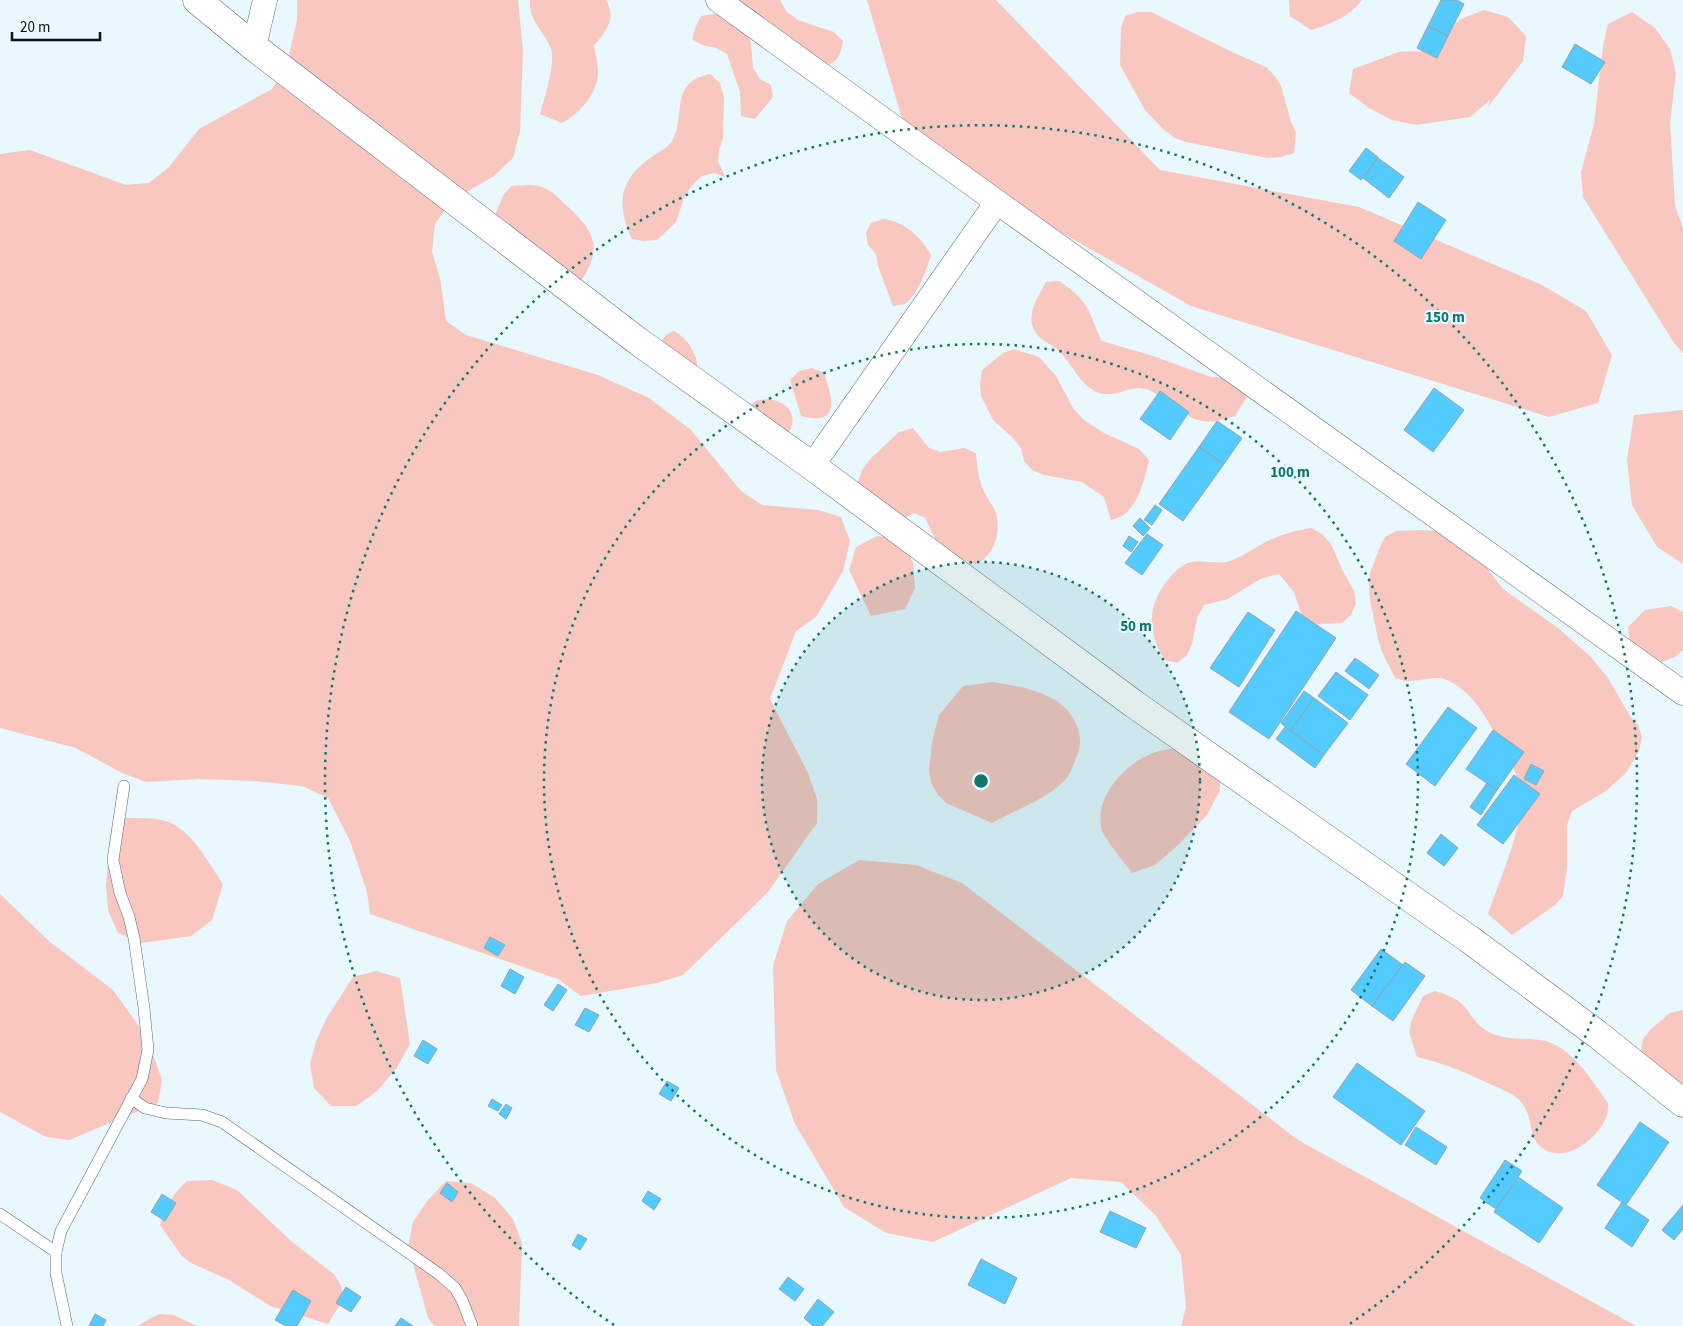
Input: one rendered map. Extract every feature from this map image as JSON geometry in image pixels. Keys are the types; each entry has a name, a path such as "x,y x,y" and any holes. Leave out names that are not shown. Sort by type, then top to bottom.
{"street":[{"path":"197,0 254,47 639,342 812,466 1134,704 1469,939 1597,1034 1683,1103"},
{"path":"254,47 265,0"},
{"path":"718,0 1683,693"},
{"path":"812,466 997,202"}],"lane":[{"path":"67,1326 56,1273 56,1252 61,1231 142,1079 148,1050 134,938 120,893 113,860 124,786"},
{"path":"132,1098 145,1108 166,1113 202,1115 222,1122 439,1274 455,1288 472,1326"},
{"path":"0,1214 56,1252"}],"shaded area":[{"path":"297,0 518,0 523,51 520,131 513,158 494,176 451,201 435,224 432,252 440,278 446,321 466,335 598,375 649,398 691,430 741,491 762,505 818,510 841,517 850,541 843,571 816,617 796,631 770,699 808,773 817,799 817,823 768,892 683,975 657,983 581,996 558,979 370,914 367,892 350,841 328,798 302,786 253,781 200,779 146,782 122,773 76,748 0,728 0,154 30,150 126,185 149,183 169,167 199,129 272,89 286,68 297,20"},
{"path":"530,0 606,0 609,7 609,24 594,46 598,74 594,89 581,109 562,123 540,114 549,81 552,55 548,43 534,20"},
{"path":"712,0 780,0 787,12 798,20 834,32 843,41 841,52 837,59 821,69"},
{"path":"867,0 996,0 1160,170 1359,207 1542,285 1586,311 1612,355 1598,403 1549,417 1191,306 1011,204 903,122"},
{"path":"1289,0 1362,0 1339,19 1311,30 1290,16"},
{"path":"1484,10 1508,17 1526,36 1523,61 1488,107 1490,100 1470,117 1416,125 1392,120 1369,108 1349,93 1353,69 1399,52 1423,51 1461,19"},
{"path":"1138,12 1151,12 1266,67 1281,86 1296,133 1294,153 1281,157 1267,158 1186,142 1175,138 1163,129 1145,110 1120,65 1121,28 1125,16"},
{"path":"1632,12 1655,28 1670,49 1676,73 1670,123 1675,206 1683,228 1683,353 1674,343 1583,197 1581,172 1594,124 1603,46 1608,24"},
{"path":"714,14 726,16 746,30 751,43 753,68 760,79 771,85 773,97 755,119 741,116 740,92 727,54 716,48 702,45 692,39 701,16"},
{"path":"710,74 720,83 724,97 723,138 718,161 725,177 714,173 702,176 693,184 685,195 676,222 657,240 643,241 632,239 622,204 626,185 640,167 672,141 676,131 683,92 688,84 697,78"},
{"path":"532,185 546,189 560,199 585,225 593,243 593,252 591,263 577,287 494,218 503,196 511,186"},
{"path":"883,219 898,223 911,231 931,255 914,295 905,304 893,306 878,266 876,254 868,245 866,233 871,223"},
{"path":"1059,281 1082,300 1102,341 1153,356 1211,377 1235,378 1248,395 1235,416 1214,421 1199,420 1185,414 1149,390 1136,388 1104,394 1090,388 1057,349 1040,338 1032,324 1033,308 1046,282"},
{"path":"674,331 688,342 696,359 697,370 661,344 669,333"},
{"path":"1014,349 1039,357 1056,376 1073,408 1084,420 1104,433 1139,449 1149,460 1137,498 1122,516 1111,520 1104,497 1082,482 1044,475 1032,470 1024,461 1021,448 993,420 981,396 982,370 1003,353"},
{"path":"812,368 824,373 830,391 831,408 828,414 823,417 801,416 790,380 799,371"},
{"path":"770,399 784,404 791,413 792,424 786,438 749,409 755,402"},
{"path":"1683,410 1683,564 1657,547 1632,505 1627,460 1634,415"},
{"path":"913,428 929,448 941,452 964,448 976,453 981,483 995,511 998,530 995,542 989,553 983,560 975,564 942,549 925,518 914,513 893,525 858,495 858,482 862,470 870,459 899,432"},
{"path":"1311,528 1322,534 1331,544 1354,591 1356,603 1351,615 1342,623 1296,625 1301,613 1294,592 1279,574 1260,579 1228,599 1204,605 1197,618 1192,644 1187,655 1177,663 1165,660 1155,640 1152,619 1153,609 1161,589 1177,570 1193,562 1230,561 1275,538"},
{"path":"1396,531 1436,531 1469,550 1480,559 1503,589 1558,628 1590,656 1608,678 1630,716 1638,725 1642,737 1639,751 1626,773 1606,791 1572,811 1567,825 1567,868 1563,896 1555,905 1512,935 1488,914 1520,817 1521,789 1513,766 1484,715 1462,689 1443,679 1404,681 1395,678 1382,652 1378,639 1369,588 1370,573 1380,547 1385,537"},
{"path":"877,536 899,539 913,562 915,588 905,609 871,616 849,570 856,547"},
{"path":"1671,606 1683,612 1683,650 1675,657 1633,673 1628,627 1645,610"},
{"path":"993,682 1031,690 1055,700 1073,717 1078,729 1080,744 1078,754 1064,781 1048,794 992,823 946,803 938,795 931,783 929,770 932,742 939,715 963,686"},
{"path":"1194,745 1220,776 1220,790 1207,815 1177,846 1155,865 1132,873 1102,830 1100,819 1105,797 1119,777 1137,761 1158,752"},
{"path":"122,818 147,818 166,821 179,828 194,842 223,884 212,920 191,936 142,943 118,933 108,910 106,885 110,839"},
{"path":"859,860 916,865 962,883 1298,1140 1636,1326 1181,1326 1186,1307 1181,1255 1156,1216 1121,1182 1071,1178 933,1242 886,1233 844,1207 795,1124 776,1070 773,966 787,921 818,884"},
{"path":"0,894 50,942 113,990 143,1032 153,1055 162,1080 158,1103 69,1140 46,1137 0,1112"},
{"path":"376,971 400,978 410,1044 396,1069 377,1091 356,1106 331,1106 314,1088 310,1064 316,1042 326,1019 353,977"},
{"path":"1435,991 1459,1002 1478,1024 1491,1033 1503,1037 1540,1040 1551,1043 1571,1056 1608,1103 1608,1112 1602,1126 1579,1148 1569,1152 1550,1152 1536,1142 1525,1108 1513,1095 1455,1069 1417,1057 1409,1032 1412,1019 1423,996"},
{"path":"1683,1010 1683,1106 1640,1053 1643,1039 1651,1029 1670,1013"},
{"path":"212,1180 237,1190 291,1241 335,1275 342,1288 342,1301 328,1324 270,1306 229,1280 191,1263 181,1255 160,1225 164,1213 170,1201 187,1181"},
{"path":"446,1181 471,1183 495,1198 513,1219 522,1243 519,1326 434,1326 428,1318 408,1246 413,1222 428,1200"},
{"path":"160,1314 174,1315 197,1326 138,1326"}],"building":[{"path":"1441,0 1457,0 1464,4 1448,36 1428,26"},
{"path":"1428,26 1448,36 1437,58 1417,48"},
{"path":"1575,44 1605,62 1591,84 1562,67"},
{"path":"1366,148 1378,157 1361,180 1349,171"},
{"path":"1378,158 1404,177 1389,198 1363,178"},
{"path":"1418,202 1446,220 1421,259 1394,241"},
{"path":"1434,388 1464,410 1433,452 1404,430"},
{"path":"1160,391 1189,412 1170,440 1140,419"},
{"path":"1217,421 1242,438 1224,464 1199,447"},
{"path":"1199,447 1224,464 1183,521 1159,504"},
{"path":"1155,505 1162,510 1152,525 1144,520"},
{"path":"1140,518 1150,528 1143,536 1133,526"},
{"path":"1147,534 1163,545 1142,575 1125,563"},
{"path":"1129,536 1138,542 1131,552 1123,546"},
{"path":"1296,611 1336,638 1269,739 1229,712"},
{"path":"1248,612 1275,630 1239,687 1210,668"},
{"path":"1355,658 1379,675 1369,689 1345,671"},
{"path":"1336,672 1368,695 1350,720 1318,696"},
{"path":"1304,691 1314,698 1290,731 1281,723"},
{"path":"1314,698 1348,723 1324,755 1290,731"},
{"path":"1448,707 1477,728 1435,786 1406,764"},
{"path":"1285,727 1324,755 1315,768 1276,739"},
{"path":"1493,730 1524,752 1497,790 1466,769"},
{"path":"1531,764 1544,771 1536,785 1524,779"},
{"path":"1514,775 1540,794 1503,844 1477,825"},
{"path":"1487,783 1497,790 1481,815 1470,807"},
{"path":"1441,834 1458,848 1444,866 1427,853"},
{"path":"490,937 505,945 498,956 484,948"},
{"path":"1381,949 1403,965 1372,1006 1351,990"},
{"path":"1405,962 1425,976 1393,1021 1372,1006"},
{"path":"510,969 524,977 515,994 501,986"},
{"path":"558,984 567,990 553,1011 544,1005"},
{"path":"585,1008 599,1015 589,1032 575,1025"},
{"path":"423,1040 437,1049 428,1064 414,1056"},
{"path":"1357,1063 1425,1111 1401,1145 1333,1097"},
{"path":"667,1081 679,1088 671,1101 659,1094"},
{"path":"492,1099 502,1105 498,1111 488,1106"},
{"path":"506,1104 512,1108 506,1119 499,1114"},
{"path":"1640,1122 1669,1142 1626,1205 1597,1185"},
{"path":"1416,1127 1447,1147 1436,1165 1405,1145"},
{"path":"1505,1160 1522,1171 1496,1209 1480,1198"},
{"path":"1518,1177 1563,1208 1539,1243 1494,1212"},
{"path":"447,1183 458,1192 452,1202 440,1193"},
{"path":"648,1191 661,1199 654,1210 642,1201"},
{"path":"162,1194 176,1203 165,1221 151,1212"},
{"path":"1622,1202 1649,1220 1632,1247 1605,1228"},
{"path":"1683,1205 1683,1229 1674,1240 1662,1230"},
{"path":"1110,1211 1146,1228 1136,1248 1100,1232"},
{"path":"578,1234 587,1239 580,1250 572,1245"},
{"path":"981,1259 1017,1278 1005,1304 968,1285"},
{"path":"788,1277 804,1289 795,1301 779,1289"},
{"path":"346,1287 361,1297 351,1312 336,1303"},
{"path":"293,1290 311,1301 297,1326 286,1326 275,1320"},
{"path":"818,1299 834,1312 822,1326 813,1326 804,1318"},
{"path":"95,1314 106,1320 103,1326 89,1326"},
{"path":"401,1318 413,1326 395,1326"}]}
